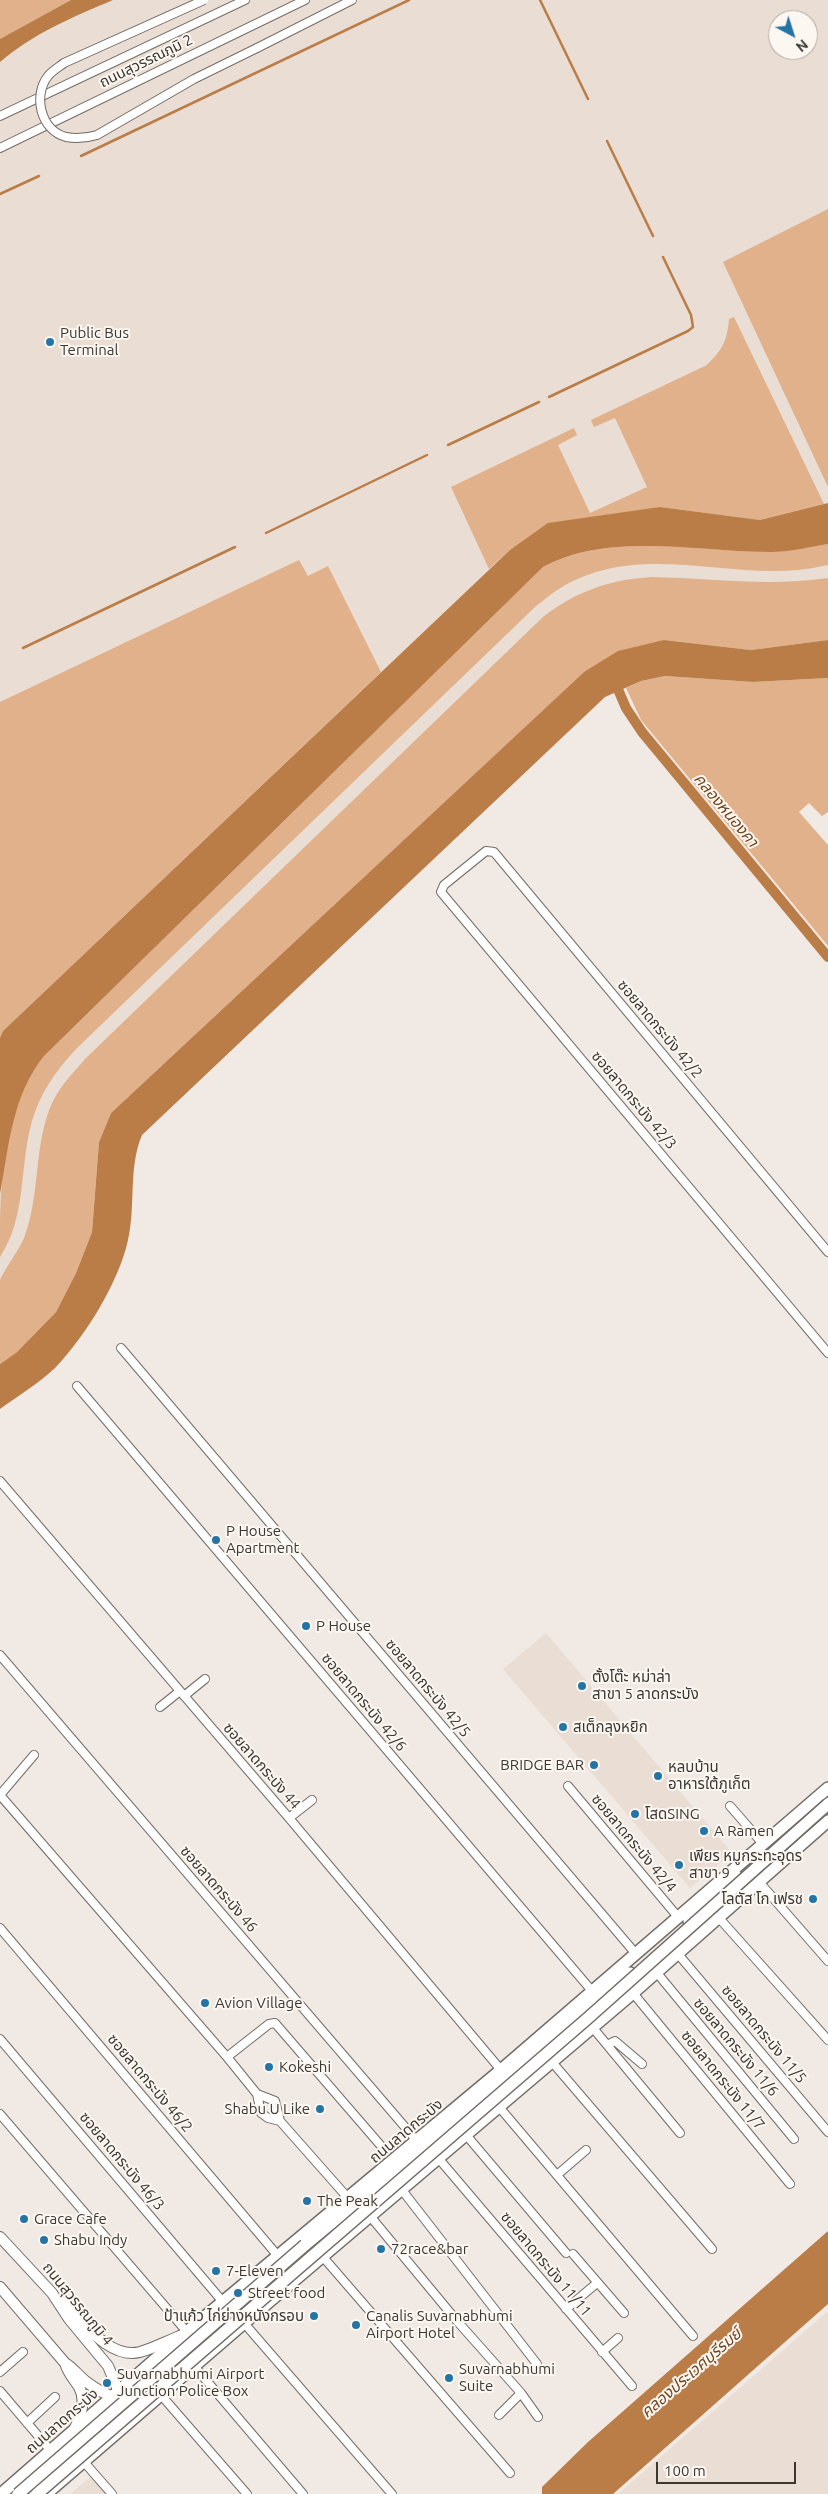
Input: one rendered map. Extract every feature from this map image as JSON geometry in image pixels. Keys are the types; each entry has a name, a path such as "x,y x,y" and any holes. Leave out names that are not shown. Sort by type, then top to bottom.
{"main road":[{"name":"ถนนลาดกระบัง","path":"1,2494 117,2395 185,2333 501,2070 828,1788"},
{"path":"37,2494 588,2018 828,1804"},
{"path":"46,2494 156,2398 657,1973 828,1821"},
{"path":"18,2494 331,2222 519,2067 661,1946 725,1887 747,1859"}],"street":[{"path":"204,0 64,63 49,75 42,86 39,99 41,110 50,126 65,136 86,138 98,135 194,79 352,0"},
{"name":"ถนนสุวรรณภูมิ 2","path":"0,116 245,0"},
{"name":"ถนนสุวรรณภูมิ 2","path":"0,148 305,0"},
{"name":"ซอยลาดกระบัง 42/2","path":"466,868 486,851 494,852 828,1252"},
{"name":"ซอยลาดกระบัง 42/3","path":"466,868 444,885 441,892 828,1353"},
{"name":"ซอยลาดกระบัง 42/5","path":"121,1348 636,1954"},
{"name":"ซอยลาดกระบัง 42/6","path":"77,1386 592,1991"},
{"name":"ซอยลาดกระบัง 44","path":"0,1481 289,1818 501,2070"},
{"name":"ซอยลาดกระบัง 46","path":"0,1655 417,2141"},
{"path":"160,1707 205,1679"},
{"path":"34,1754 0,1795 227,2057 257,2094 261,2113 268,2118 280,2121"},
{"name":"ซอยลาดกระบัง 42/4","path":"568,1786 678,1917"},
{"path":"289,1818 312,1800"},
{"path":"730,1806 764,1845"},
{"path":"760,1883 828,1961"},
{"path":"719,1918 828,2040"},
{"name":"ซอยลาดกระบัง 46/2","path":"0,1928 278,2256"},
{"name":"ซอยลาดกระบัง 11/5","path":"678,1954 828,2132"},
{"name":"ซอยลาดกระบัง 11/6","path":"657,1973 794,2139"},
{"name":"ซอยลาดกระบัง 11/7","path":"633,1993 790,2184"},
{"path":"227,2057 268,2024 275,2023 382,2147"},
{"path":"593,2028 680,2133"},
{"name":"ซอยลาดกระบัง 46/3","path":"0,2039 223,2302"},
{"path":"607,2045 615,2040 642,2064"},
{"path":"552,2062 712,2249"},
{"path":"257,2094 275,2101 280,2121 348,2198"},
{"path":"500,2108 693,2336"},
{"path":"0,2114 185,2333 141,2352 130,2354 117,2350 100,2340 77,2314 52,2293"},
{"path":"467,2136 624,2313"},
{"path":"557,2174 586,2150"},
{"name":"ซอยลาดกระบัง 11/11","path":"439,2159 632,2386"},
{"path":"402,2190 538,2364"},
{"path":"370,2216 457,2321 521,2393 538,2417"},
{"name":"ถนนสุวรรณภูมิ 4","path":"0,2237 52,2293 69,2320 108,2366 117,2395"},
{"path":"323,2257 510,2473"},
{"path":"566,2309 597,2283"},
{"path":"0,2287 65,2363 73,2368 89,2384 132,2403 156,2398 246,2494"},
{"path":"244,2323 392,2494"},
{"path":"602,2352 618,2338"},
{"path":"0,2372 23,2352"},
{"path":"65,2363 68,2373 80,2389 82,2395 81,2414 74,2431"},
{"path":"194,2366 303,2494"},
{"path":"0,2391 51,2451"},
{"path":"499,2415 521,2393"},
{"path":"95,2453 115,2423 119,2410 117,2395"},
{"path":"27,2423 56,2397"},
{"path":"84,2462 112,2494"}],"shaded area":[{"path":"0,0 828,0 828,616 701,620 101,1096 0,1331"},
{"path":"0,0 71,0 0,39"},
{"path":"828,209 828,487 723,262"},
{"path":"734,317 824,504 760,520 660,507 510,550 489,569 451,487 574,428 577,435 558,445 590,513 647,487 615,418 594,427 591,420 707,365 720,349 727,333 729,319"},
{"path":"828,544 828,565 809,569 768,571 648,564 619,567 590,574 562,587 535,607 68,1058 49,1083 35,1111 28,1138 15,1225 0,1257 2,1178 11,1126 29,1078 44,1056 543,567 569,556 597,549 626,546 772,552"},
{"path":"299,560 308,576 328,566 381,672 3,1031 0,1038 0,702"},
{"path":"651,577 761,582 806,581 828,578 828,640 751,650 664,640 584,672 111,1113 99,1142 92,1232 76,1273 56,1312 17,1352 0,1364 0,1281 24,1238 33,1204 42,1134 53,1101 68,1079 85,1059 543,617 568,600 594,588 621,581"},
{"path":"665,676 753,682 828,678 828,812 822,816 809,803 799,812 828,845 828,946 641,720 626,688 641,681"},
{"path":"546,1633 732,1853 690,1888 503,1669"},
{"path":"828,2311 828,2494 618,2494"},
{"path":"93,2475 110,2494 70,2494"}],"water":[{"path":"71,0 113,0 40,34 0,62 0,39"},
{"path":"828,503 828,544 772,552 625,546 596,549 569,556 543,567 44,1056 33,1071 18,1104 9,1139 0,1194 0,1038 3,1031 510,550 548,523 660,507 760,520"},
{"path":"664,640 751,650 828,640 828,678 753,682 665,676 641,681 605,697 142,1135 135,1160 132,1213 128,1240 124,1256 109,1291 78,1341 55,1368 0,1409 0,1364 17,1352 56,1312 76,1273 92,1232 99,1142 111,1113 584,672 618,651"},
{"name":"คลองประเวศบุรีรมย์","path":"828,2231 828,2304 613,2494 542,2494 542,2487 588,2442"}],"waterway":[{"path":"81,156 409,0"},
{"path":"540,0 588,99"},
{"path":"607,141 653,236"},
{"path":"0,194 39,176"},
{"path":"549,397 693,327 691,315 663,257"},
{"path":"448,445 539,402"},
{"path":"266,533 427,455"},
{"path":"23,648 235,547"},
{"name":"คลองหนองคา","path":"614,680 626,708 642,732 828,957"}],"place":[{"name":"Public Bus Terminal","path":"50,342"},
{"name":"P House Apartment","path":"216,1540"},
{"name":"P House","path":"306,1626"},
{"name":"ตั้งโต๊ะ หม่าล่า สาขา 5 ลาดกระบัง","path":"582,1686"},
{"name":"สเต็กลุงหยิก","path":"563,1727"},
{"name":"BRIDGE BAR","path":"594,1765"},
{"name":"หลบบ้าน อาหารใต้ภูเก็ต","path":"658,1776"},
{"name":"โสดSING","path":"635,1814"},
{"name":"A Ramen","path":"704,1831"},
{"name":"เพียร หมูกระทะอุดร สาขา 9","path":"679,1865"},
{"name":"โลตัส โก เฟรช","path":"813,1899"},
{"name":"Avion Village","path":"205,2003"},
{"name":"Kokeshi","path":"269,2067"},
{"name":"Shabu U Like","path":"320,2109"},
{"name":"The Peak","path":"307,2201"},
{"name":"Grace Cafe","path":"24,2219"},
{"name":"Shabu Indy","path":"44,2240"},
{"name":"72race&bar","path":"381,2249"},
{"name":"7-Eleven","path":"216,2271"},
{"name":"Street food","path":"238,2293"},
{"name":"ป้าแก้ว ไก่ย่างหนังกรอบ","path":"314,2316"},
{"name":"Canalis Suvarnabhumi Airport Hotel","path":"356,2325"},
{"name":"Suvarnabhumi Suite","path":"449,2378"},
{"name":"Suvarnabhumi Airport Junction Police Box","path":"107,2383"}]}
